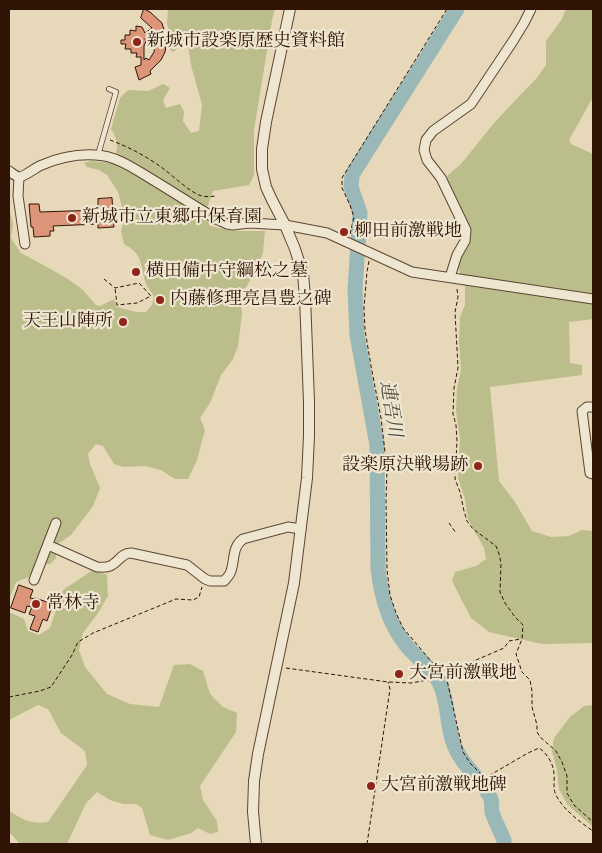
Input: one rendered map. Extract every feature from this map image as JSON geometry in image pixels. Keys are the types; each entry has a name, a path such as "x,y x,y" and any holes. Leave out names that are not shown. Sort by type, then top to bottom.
{"street":[{"path":"256,844 253,812 254,781 294,583 307,478 309,402 303,274 285,225 266,187 262,169 262,149 279,56 290,9"},
{"path":"454,277 456,255 464,241 466,230 441,178 427,160 424,150 426,140 433,131 471,104 524,23 531,9"},
{"path":"9,171 20,177 41,165 57,160 85,155 98,155 114,159 138,171 216,220 227,224 285,225 327,233 412,272 593,299"},
{"path":"20,177 18,196 25,244"},
{"path":"593,407 587,407 582,410 590,472 593,474"},
{"path":"34,580 56,523"},
{"path":"48,545 97,567 111,566 126,553 131,553 187,565 205,579 224,581 231,572 236,548 243,539 288,527 301,529"}],"lane":[{"path":"98,155 116,92 109,89"}],"path":[{"path":"348,242 354,216 342,188 342,178 447,9"},
{"path":"103,137 127,147 163,168 198,194 206,197 215,196"},
{"path":"370,252 365,299 365,330 381,418 387,469 387,561 390,595 396,613 403,628 447,680 455,723 463,752 470,763 485,778 539,748 544,751 554,768 554,790 557,798 573,816 593,831"},
{"path":"454,277 458,297 455,312 458,368 454,388 453,414 457,440 455,479 467,521 473,529 496,546 501,563 500,592 505,603 523,625 522,639 516,654 522,672 530,680 532,708 537,732 556,751 562,762 567,776 567,793 574,805 593,822"},
{"path":"104,279 115,288 117,305 137,303 151,296 139,283 115,288"},
{"path":"387,469 426,465"},
{"path":"449,523 456,533"},
{"path":"9,697 40,692 51,687 72,655 78,642 93,633 176,599 193,600 199,596 205,579"},
{"path":"277,666 388,682 411,683 443,675 504,648 509,641 522,639"},
{"path":"367,844 390,689 388,682"}],"green space":[{"path":"168,9 275,9 254,130 254,175 249,185 213,191 207,208 210,226 233,231 265,231 263,253 241,295 242,314 238,346 233,359 221,375 210,403 200,418 205,430 197,460 188,479 175,479 161,470 145,466 123,467 114,464 103,446 96,444 88,454 100,488 93,506 71,535 56,545 56,558 50,564 37,564 29,577 16,582 9,600 9,207 13,224 11,238 21,253 68,279 83,290 96,305 100,306 114,299 117,307 136,312 146,312 152,305 154,296 147,286 141,262 136,253 124,244 121,231 125,218 118,192 107,175 99,170 87,167 84,163 91,161 112,163 117,146 116,138 111,129 120,98 128,90 148,91 163,84 170,88 163,100 166,108 180,104 184,112 183,121 191,133 199,131 202,105 191,65 188,44 180,44 174,52 170,50 170,36 167,24"},
{"path":"566,9 593,9 593,97 569,140 571,144 593,154 593,319 569,322 570,363 582,365 582,375 490,387 499,481 515,502 532,531 551,537 569,536 582,530 593,531 593,643 542,644 489,632 471,618 452,581 455,572 476,566 486,559 484,548 468,519 465,499 458,478 460,438 456,411 457,388 461,370 460,317 465,305 465,287 458,267 467,242 449,190 447,176 461,164 494,123 536,79 546,65 546,41 562,19"},
{"path":"93,570 107,575 108,596 83,633 79,650 85,667 107,694 130,704 159,707 174,665 190,664 203,671 210,694 223,707 237,713 236,732 200,786 203,800 217,821 218,832 210,834 198,828 191,833 168,840 150,835 142,808 136,804 123,804 110,800 97,792 86,803 67,844 20,844 9,833 9,811 27,821 48,822 87,765 85,751 61,733 48,709 38,705 9,720 9,612 24,619 28,631 39,635 50,628 63,590"},
{"path":"593,705 593,827 567,804 559,789 552,751 554,738 570,717 584,706"}],"building":[{"path":"144,9 162,23 166,45 161,60 150,71 151,74 139,80 135,67 141,65 141,57 136,57 137,53 131,53 131,49 125,49 126,44 121,44 121,40 125,40 125,35 130,35 130,30 136,31 136,26 142,27 145,33 152,28 141,18","holes":["154,33 156,40 154,52 149,60 146,58 144,60 145,39"]},
{"name":"新城市立東郷中保育園","path":"112,198 114,227 98,228 98,224 53,226 54,231 50,231 50,236 34,237 29,204 39,204 40,212 98,210 98,199"},
{"path":"19,585 33,590 30,598 53,604 47,621 43,619 38,632 30,629 35,616 29,614 32,607 27,606 25,613 11,608"}],"waterway":[{"name":"連吾川","path":"457,9 352,175 351,187 360,213 355,290 357,335 377,445 378,568 383,599 394,628 400,637 439,682 454,745 457,752 490,797 492,812 504,844"}],"place":[{"name":"新城市設楽原歴史資料館","path":"137,42"},
{"name":"新城市立東郷中保育園","path":"72,218"},
{"name":"柳田前激戦地","path":"344,232"},
{"name":"横田備中守綱松之墓","path":"136,272"},
{"name":"内藤修理亮昌豊之碑","path":"160,300"},
{"name":"天王山陣所","path":"123,322"},
{"name":"設楽原決戦場跡","path":"478,466"},
{"name":"常林寺","path":"36,604"},
{"name":"大宮前激戦地","path":"399,674"},
{"name":"大宮前激戦地碑","path":"371,786"}]}
